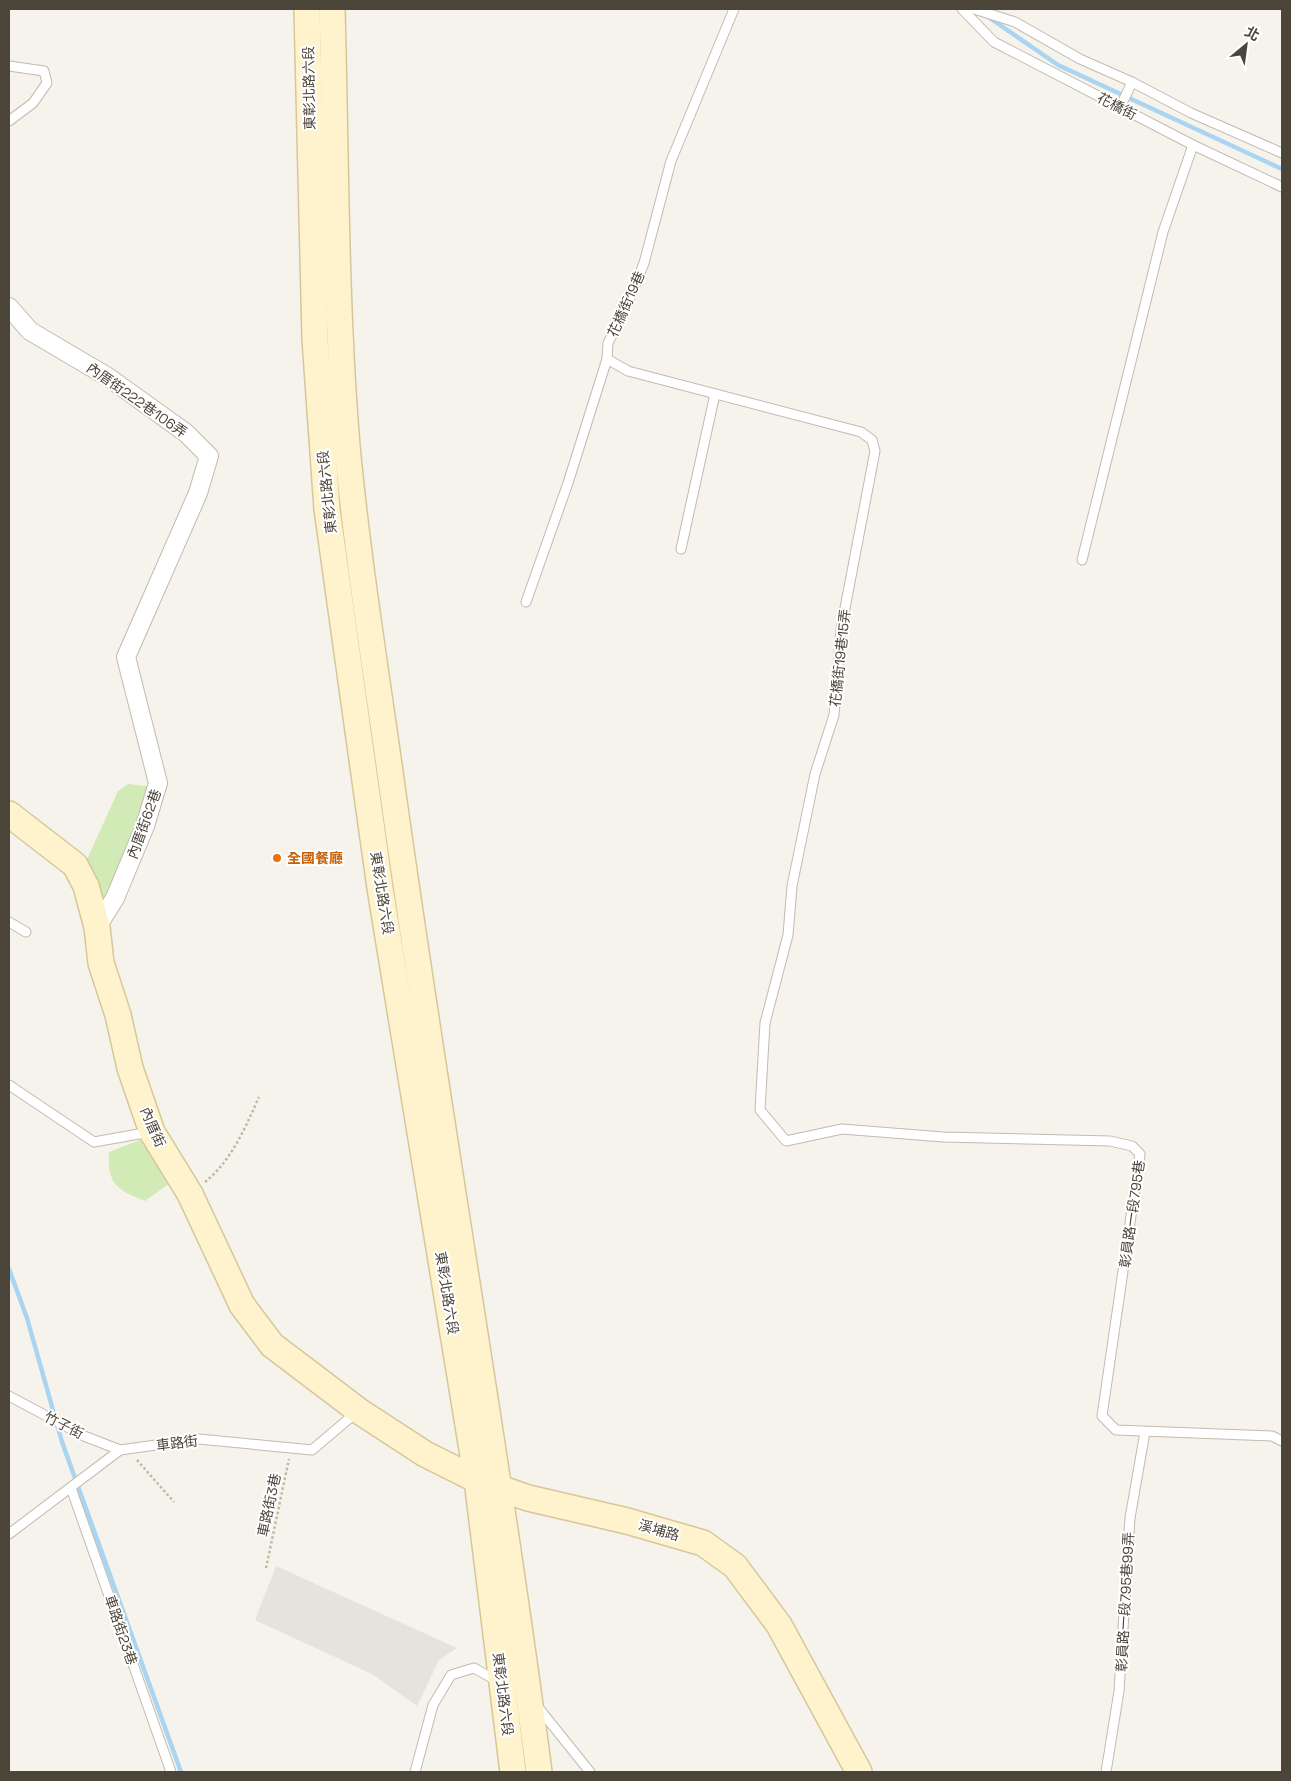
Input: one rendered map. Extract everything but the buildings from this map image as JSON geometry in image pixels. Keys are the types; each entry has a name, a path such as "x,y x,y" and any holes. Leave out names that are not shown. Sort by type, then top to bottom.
{"street":[{"name":"東彰北路六段","path":"306,9 315,339 327,509 336,561 380,888 488,1484 530,1698 540,1772"},
{"name":"東彰北路六段","path":"332,9 341,341 355,516 488,1484 501,1682 513,1772"},
{"name":"內厝街222巷106弄","path":"9,307 30,331 108,377 186,432 209,456 198,493 126,657"},
{"name":"內厝街62巷","path":"97,927 115,898 145,826 158,783 126,657"},
{"name":"內厝街","path":"9,814 75,865 86,886 97,927 101,963 118,1015 130,1068 152,1132 190,1194 242,1305 272,1345 359,1411"},
{"name":"溪埔路","path":"359,1411 425,1454 488,1484 528,1498 627,1521 703,1543 735,1566 779,1625 859,1772"}],"lane":[{"name":"花橋街19巷","path":"526,602 568,483 607,359 608,344 626,308 644,263 671,161 734,9"},
{"name":"花橋街","path":"962,9 994,42 1193,145 1258,174 1282,187"},
{"path":"974,9 1015,22 1080,59 1132,82 1191,114 1282,153"},
{"path":"9,66 44,71 47,83 33,103 9,121"},
{"path":"1120,108 1132,82"},
{"path":"1082,560 1163,232 1193,145"},
{"name":"花橋街19巷15弄","path":"607,359 628,371 862,432 872,440 875,451 840,629 834,715 815,774 795,870 788,934 765,1023 760,1110 786,1141"},
{"path":"682,549 715,394"},
{"path":"9,922 26,932"},
{"path":"9,1085 94,1142 152,1132"},
{"name":"彰員路一段795巷","path":"786,1141 842,1129 943,1137 1110,1140 1132,1146 1140,1154 1102,1416 1116,1430 1272,1436 1282,1440"},
{"name":"竹子街","path":"9,1396 84,1436 120,1450"},
{"name":"車路街","path":"9,1534 120,1450 199,1439 312,1450 359,1411"},
{"name":"彰員路一段795巷99弄","path":"1106,1772 1120,1691 1130,1518 1145,1432"},
{"name":"車路街23巷","path":"71,1488 171,1772"},
{"path":"415,1772 433,1705 451,1675 474,1668 530,1698 590,1772"}],"path":[{"path":"190,1194 216,1173 232,1152 259,1097"},
{"name":"車路街3巷","path":"266,1568 292,1447"},
{"path":"130,1448 140,1465 174,1502"}],"shaded area":[{"path":"276,1566 457,1648 439,1660 417,1706 372,1674 255,1620"}],"green space":[{"path":"128,784 154,787 105,901 79,877 118,791"},
{"path":"148,1137 170,1183 145,1201 121,1189 112,1179 109,1152"}],"waterway":[{"path":"987,16 1058,65 1282,169"},
{"path":"9,1269 27,1318 62,1442 181,1772"}],"place":[{"name":"全國餐廳","path":"277,858"}]}
